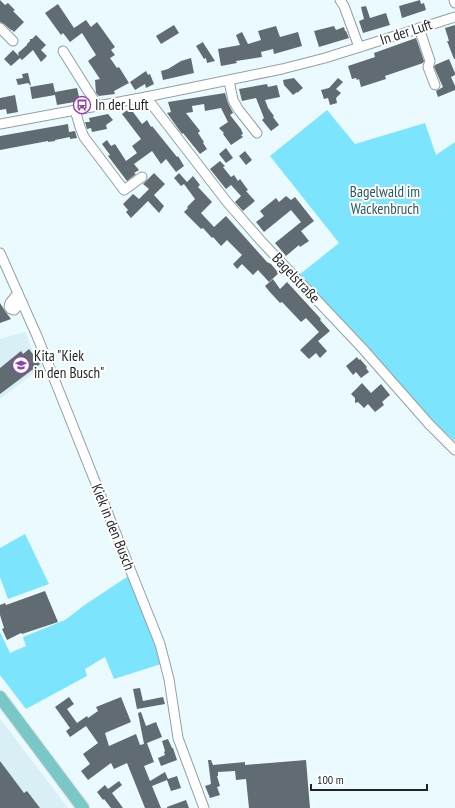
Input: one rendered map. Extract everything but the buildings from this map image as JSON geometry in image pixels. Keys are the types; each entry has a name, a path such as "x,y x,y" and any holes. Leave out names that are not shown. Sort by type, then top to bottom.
{"main road":[{"path":"0,697 83,808"}],"street":[{"path":"340,0 344,6 359,47"},
{"name":"In der Luft","path":"0,124 229,81 282,69 455,17"},
{"path":"0,28 13,41"},
{"path":"419,28 430,61 428,67 435,85"},
{"path":"63,51 95,102 96,106"},
{"path":"229,81 238,109 257,133"},
{"name":"Bagelstraße","path":"146,97 202,171 262,242 363,350 429,424 455,450"},
{"path":"75,110 84,137 121,194 142,177"},
{"name":"Kiek in den Busch","path":"0,253 37,336 160,644 169,679 178,738 204,808"}],"shaded area":[{"name":"Kita \"Kiek in den Busch\"","path":"25,332 34,355 43,366 0,399 0,339"},
{"path":"0,719 1,720 68,808 0,808"}],"green space":[{"name":"Bagelwald im Wackenbruch","path":"327,110 355,144 425,123 436,155 455,142 455,441 441,429 299,275 339,243 270,156"},
{"path":"25,534 49,584 8,599 0,577 0,548"},
{"path":"130,575 164,663 114,679 105,657 85,669 87,676 26,709 0,675 0,632 10,653 26,646 23,637 65,620 86,604"}],"place":[{"name":"In der Luft","path":"82,105"},
{"name":"Kita \"Kiek in den Busch\"","path":"21,365"}]}
